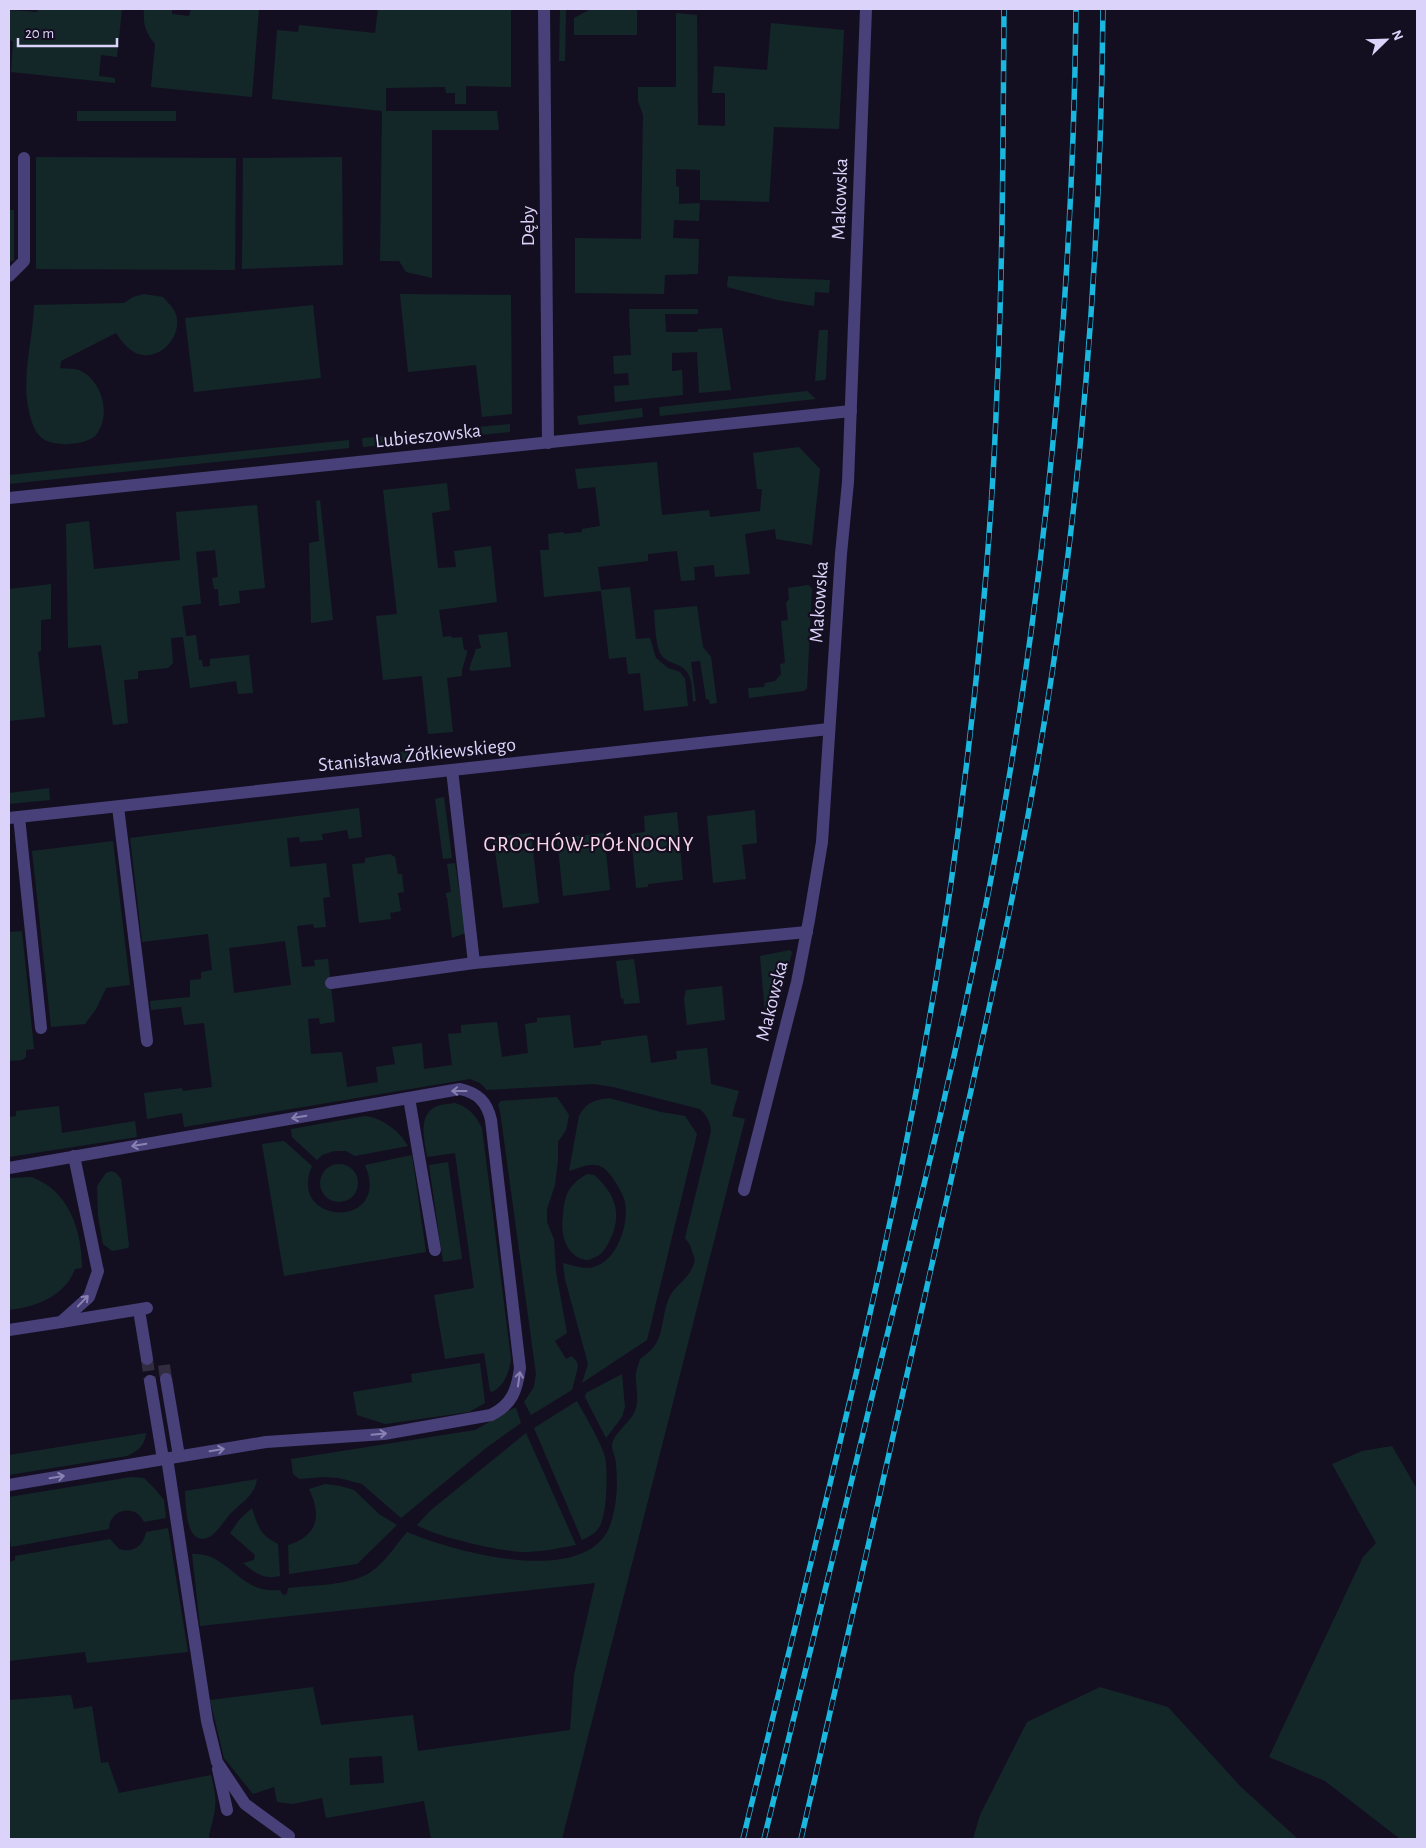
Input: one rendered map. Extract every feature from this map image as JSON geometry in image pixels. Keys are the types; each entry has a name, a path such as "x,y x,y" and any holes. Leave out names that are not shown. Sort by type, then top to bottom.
{"street":[{"name":"Dęby","path":"544,9 548,443"},
{"name":"Makowska","path":"744,1190 768,1102 797,982 822,842 841,554 848,482 866,9"},
{"path":"9,276 24,261 24,158"},
{"name":"Lubieszowska","path":"9,498 851,411"},
{"name":"Stanisława Żółkiewskiego","path":"14,818 829,729"},
{"path":"452,770 474,963"},
{"path":"118,807 147,1041"},
{"path":"14,818 41,1028"},
{"path":"331,983 474,963 807,932"},
{"path":"9,1168 460,1089 472,1092 482,1099 489,1110 520,1368 518,1387 510,1403 491,1415 384,1434 266,1442 9,1485"},
{"path":"409,1098 435,1250"},
{"path":"61,1322 89,1297 98,1271 74,1156"},
{"path":"9,1330 143,1309 147,1359"},
{"path":"166,1379 170,1458 206,1715 227,1810"},
{"path":"150,1382 170,1458"},
{"path":"217,1762 245,1804 289,1836"}],"green space":[{"path":"38,9 122,9 117,57 101,55 99,76 115,78 115,83 11,72 13,41 9,40 9,10 37,12"},
{"path":"144,9 172,9 172,14 189,16 191,9 259,9 252,97 151,87 155,44 145,28"},
{"path":"378,9 511,9 511,87 466,86 466,104 455,104 455,93 446,93 445,87 386,88 386,111 497,111 499,130 432,130 432,278 406,272 399,261 380,261 382,111 272,99 277,30 298,32 299,25 375,33"},
{"path":"560,9 566,9 565,61 559,61"},
{"path":"591,9 637,9 637,35 574,35 574,18"},
{"path":"676,13 697,15 698,125 725,126 725,93 712,93 714,66 767,70 771,23 844,30 839,129 774,127 769,202 700,200 700,170 676,169 679,204 700,203 699,221 674,220 673,238 699,239 698,274 665,275 664,294 575,293 575,238 641,239 643,115 638,101 638,87 676,87"},
{"path":"77,111 176,111 176,121 77,121"},
{"path":"36,157 236,158 235,270 36,269"},
{"path":"342,157 343,265 242,269 243,158"},
{"path":"9,210 14,210 14,261 9,261"},
{"path":"728,276 830,280 829,293 815,292 814,306 777,300 727,287"},
{"path":"144,294 163,297 174,310 177,328 170,342 158,352 151,355 143,355 131,350 116,333 61,361 60,368 79,370 94,382 99,390 104,408 101,427 92,438 79,443 57,444 42,438 32,423 26,385 34,305 124,303 133,297"},
{"path":"400,294 511,295 512,414 482,417 476,365 408,372"},
{"path":"313,305 321,378 194,392 185,318"},
{"path":"629,309 698,309 698,314 665,314 666,332 697,332 698,329 722,328 731,390 699,393 697,352 672,353 672,371 682,370 683,395 615,402 614,386 629,385 628,373 614,374 613,356 631,355"},
{"path":"819,330 828,330 826,377 825,380 815,381"},
{"path":"807,391 816,399 660,416 659,407"},
{"path":"642,408 643,417 579,425 577,416"},
{"path":"510,424 510,432 363,447 362,438"},
{"path":"349,440 349,448 9,484 9,475"},
{"path":"799,447 820,469 812,545 776,539 775,529 745,534 750,574 715,577 714,565 694,567 695,580 681,581 677,551 648,554 648,561 598,567 601,590 630,587 636,639 650,638 656,658 668,668 680,672 685,679 688,706 644,711 640,673 628,674 626,657 609,659 601,591 544,597 540,550 549,550 548,534 582,532 582,529 600,526 595,487 578,489 575,469 657,462 662,515 709,510 710,517 760,511 762,489 757,489 753,453"},
{"path":"447,483 450,510 432,513 438,568 456,567 454,551 491,546 497,602 439,610 443,637 462,637 464,650 467,650 467,653 462,676 447,678 453,732 428,734 422,676 383,680 376,616 397,614 383,490"},
{"path":"320,500 333,620 311,623 309,543 319,541 316,501"},
{"path":"257,505 265,588 239,591 240,603 219,606 218,589 214,589 212,578 218,577 215,550 196,552 201,604 182,606 186,636 196,635 199,660 202,660 203,667 210,666 210,659 249,655 253,693 238,694 236,681 190,688 183,637 171,638 173,663 168,668 138,671 138,679 124,680 128,723 113,725 101,645 68,648 66,524 89,521 94,569 180,560 176,512"},
{"path":"51,584 51,619 41,620 41,651 38,652 45,717 9,721 9,589"},
{"path":"808,585 812,588 807,688 804,691 749,698 748,688 764,687 765,683 775,681 781,674 780,664 785,663 781,621 788,620 786,603 789,599 788,588"},
{"path":"697,606 703,647 711,657 717,703 710,704 709,700 706,699 700,661 691,662 696,701 693,702 690,677 687,672 663,657 658,648 654,610"},
{"path":"507,632 511,667 471,671 469,669 476,649 481,648 478,635"},
{"path":"453,746 453,755 392,762 391,753"},
{"path":"49,788 50,800 9,804 9,793"},
{"path":"444,797 452,858 443,859 435,799"},
{"path":"359,808 362,837 349,839 347,830 322,834 323,840 300,842 299,837 287,838 290,867 326,863 330,897 323,898 326,927 314,928 313,924 297,926 302,967 315,966 314,960 328,959 335,1022 320,1024 319,1018 308,1019 311,1054 342,1052 347,1087 378,1082 376,1067 395,1064 392,1047 422,1043 424,1069 452,1065 448,1034 461,1033 461,1025 497,1022 502,1057 528,1053 525,1024 537,1022 537,1018 570,1015 574,1048 601,1045 601,1041 647,1035 651,1063 677,1059 676,1051 707,1048 711,1084 739,1091 732,1116 745,1119 562,1839 431,1839 424,1801 326,1818 322,1798 293,1804 277,1802 274,1787 253,1794 224,1758 210,1700 313,1687 321,1725 413,1715 418,1751 570,1730 574,1675 595,1583 200,1626 192,1554 213,1558 252,1585 269,1590 280,1590 285,1595 288,1588 331,1584 362,1577 381,1563 407,1532 453,1548 515,1560 545,1561 573,1557 595,1546 609,1528 614,1513 617,1480 616,1462 612,1446 615,1437 635,1411 637,1397 636,1373 640,1359 655,1346 661,1332 669,1298 687,1277 695,1260 690,1245 685,1238 711,1131 709,1121 700,1109 613,1087 594,1084 487,1090 480,1083 470,1079 184,1127 182,1113 147,1119 144,1093 182,1088 183,1091 212,1087 204,1023 184,1025 181,1007 151,1010 150,1001 190,997 190,980 201,979 201,972 212,970 208,934 142,942 130,838","holes":["285,941 291,985 234,993 229,948","382,1756 384,1783 350,1785 349,1758"]},
{"path":"755,810 757,843 742,845 746,879 713,883 707,816"},
{"path":"677,812 683,880 648,884 648,887 636,888 631,834 645,832 644,816"},
{"path":"531,833 539,903 503,908 493,837"},
{"path":"604,833 610,890 563,896 557,838"},
{"path":"113,841 130,985 106,988 96,1009 85,1024 51,1027 32,851"},
{"path":"390,854 395,857 398,874 402,874 404,892 398,893 401,911 390,913 391,919 359,923 352,864 365,863 365,858"},
{"path":"455,863 466,933 452,938 446,897 446,893 451,892 447,864"},
{"path":"22,931 34,1049 26,1050 26,1057 22,1060 9,1061 9,932"},
{"path":"790,950 792,952 777,1013 765,1015 760,956"},
{"path":"634,959 640,1003 624,1004 623,998 621,999 616,961"},
{"path":"722,986 725,1020 687,1025 684,999 686,990"},
{"path":"557,1097 569,1115 566,1130 558,1142 555,1185 547,1209 547,1222 554,1239 556,1272 567,1333 555,1341 566,1359 572,1356 577,1362 578,1367 572,1390 531,1415 524,1402 534,1387 536,1374 498,1104 501,1101"},
{"path":"609,1098 661,1112 685,1116 697,1134 647,1340 582,1383 588,1364 565,1279 563,1263 587,1268 594,1267 610,1257 620,1240 626,1211 621,1192 613,1178 603,1168 598,1165 592,1165 569,1171 579,1116 591,1102"},
{"path":"455,1103 472,1112 482,1128 511,1359 505,1378 500,1386 492,1392 490,1391 484,1353 445,1359 434,1295 474,1288 455,1153 427,1157 424,1137 424,1123 429,1111 437,1106"},
{"path":"59,1106 62,1133 135,1121 137,1137 9,1157 9,1117 16,1116 16,1111"},
{"path":"365,1116 378,1119 390,1126 408,1146 355,1156 346,1151 334,1151 322,1155 317,1160 292,1137 291,1129"},
{"path":"284,1141 312,1166 308,1186 313,1200 325,1209 339,1212 354,1210 365,1201 370,1186 365,1165 412,1155 426,1252 284,1276 262,1144"},
{"path":"448,1162 462,1259 443,1262 429,1165"},
{"path":"339,1164 352,1170 358,1183 352,1196 339,1202 326,1196 320,1183 326,1170"},
{"path":"112,1171 121,1179 129,1245 128,1248 112,1251 103,1244 98,1216 97,1186 106,1173"},
{"path":"587,1174 594,1175 608,1190 615,1206 616,1223 603,1252 586,1260 579,1258 566,1245 562,1220 565,1200 569,1190"},
{"path":"31,1177 44,1183 55,1192 71,1214 79,1240 82,1268 75,1269 57,1293 39,1303 9,1310 9,1178"},
{"path":"480,1363 485,1403 469,1412 385,1424 357,1415 353,1392 412,1382 411,1374"},
{"path":"622,1374 625,1407 622,1417 606,1438 585,1397 586,1393"},
{"path":"577,1401 603,1451 606,1472 605,1502 600,1526 590,1536 582,1540 534,1428"},
{"path":"516,1408 521,1423 486,1448 401,1518 362,1484 339,1478 299,1479 293,1474 291,1459 475,1430"},
{"path":"146,1433 140,1447 127,1456 9,1475 9,1455"},
{"path":"526,1433 576,1545 551,1550 515,1551 486,1547 454,1539 417,1525 431,1510"},
{"path":"1392,1446 1417,1489 1417,1839 1400,1839 1325,1781 1269,1757 1363,1557 1376,1543 1332,1464 1362,1451"},
{"path":"131,1477 144,1478 154,1488 164,1500 166,1518 144,1522 135,1512 124,1511 113,1517 109,1529 11,1547 9,1497"},
{"path":"257,1479 250,1495 214,1533 209,1537 201,1539 195,1536 188,1523 185,1491"},
{"path":"325,1484 354,1490 379,1514 397,1525 357,1564 289,1574 288,1545 306,1536 315,1524 315,1508 309,1489"},
{"path":"252,1508 263,1534 278,1544 280,1576 264,1576 251,1570 243,1563 254,1560 255,1555 230,1533 240,1519"},
{"path":"168,1528 188,1652 87,1663 85,1652 9,1661 9,1562 15,1560 15,1556 110,1539 119,1549 129,1550 140,1545 146,1532"},
{"path":"1100,1687 1168,1707 1241,1787 1298,1839 973,1839 980,1815 1027,1722"},
{"path":"71,1695 74,1709 92,1706 101,1763 108,1762 119,1793 211,1775 215,1792 215,1805 209,1839 9,1839 9,1700"}],"tunnel":[{"path":"147,1359 150,1381"},
{"path":"164,1365 166,1379"}],"railway":[{"path":"743,1839 831,1482 885,1244 932,1004 951,883 974,699 991,515 999,343 1004,9"},
{"path":"764,1839 944,1098 975,959 1002,819 1033,617 1056,415 1070,212 1076,9"},
{"path":"801,1839 976,1069 1026,829 1040,748 1053,668 1073,515 1087,371 1100,154 1103,9"}],"district":[{"name":"GROCHÓW-PÓŁNOCNY","path":"589,844"}]}
